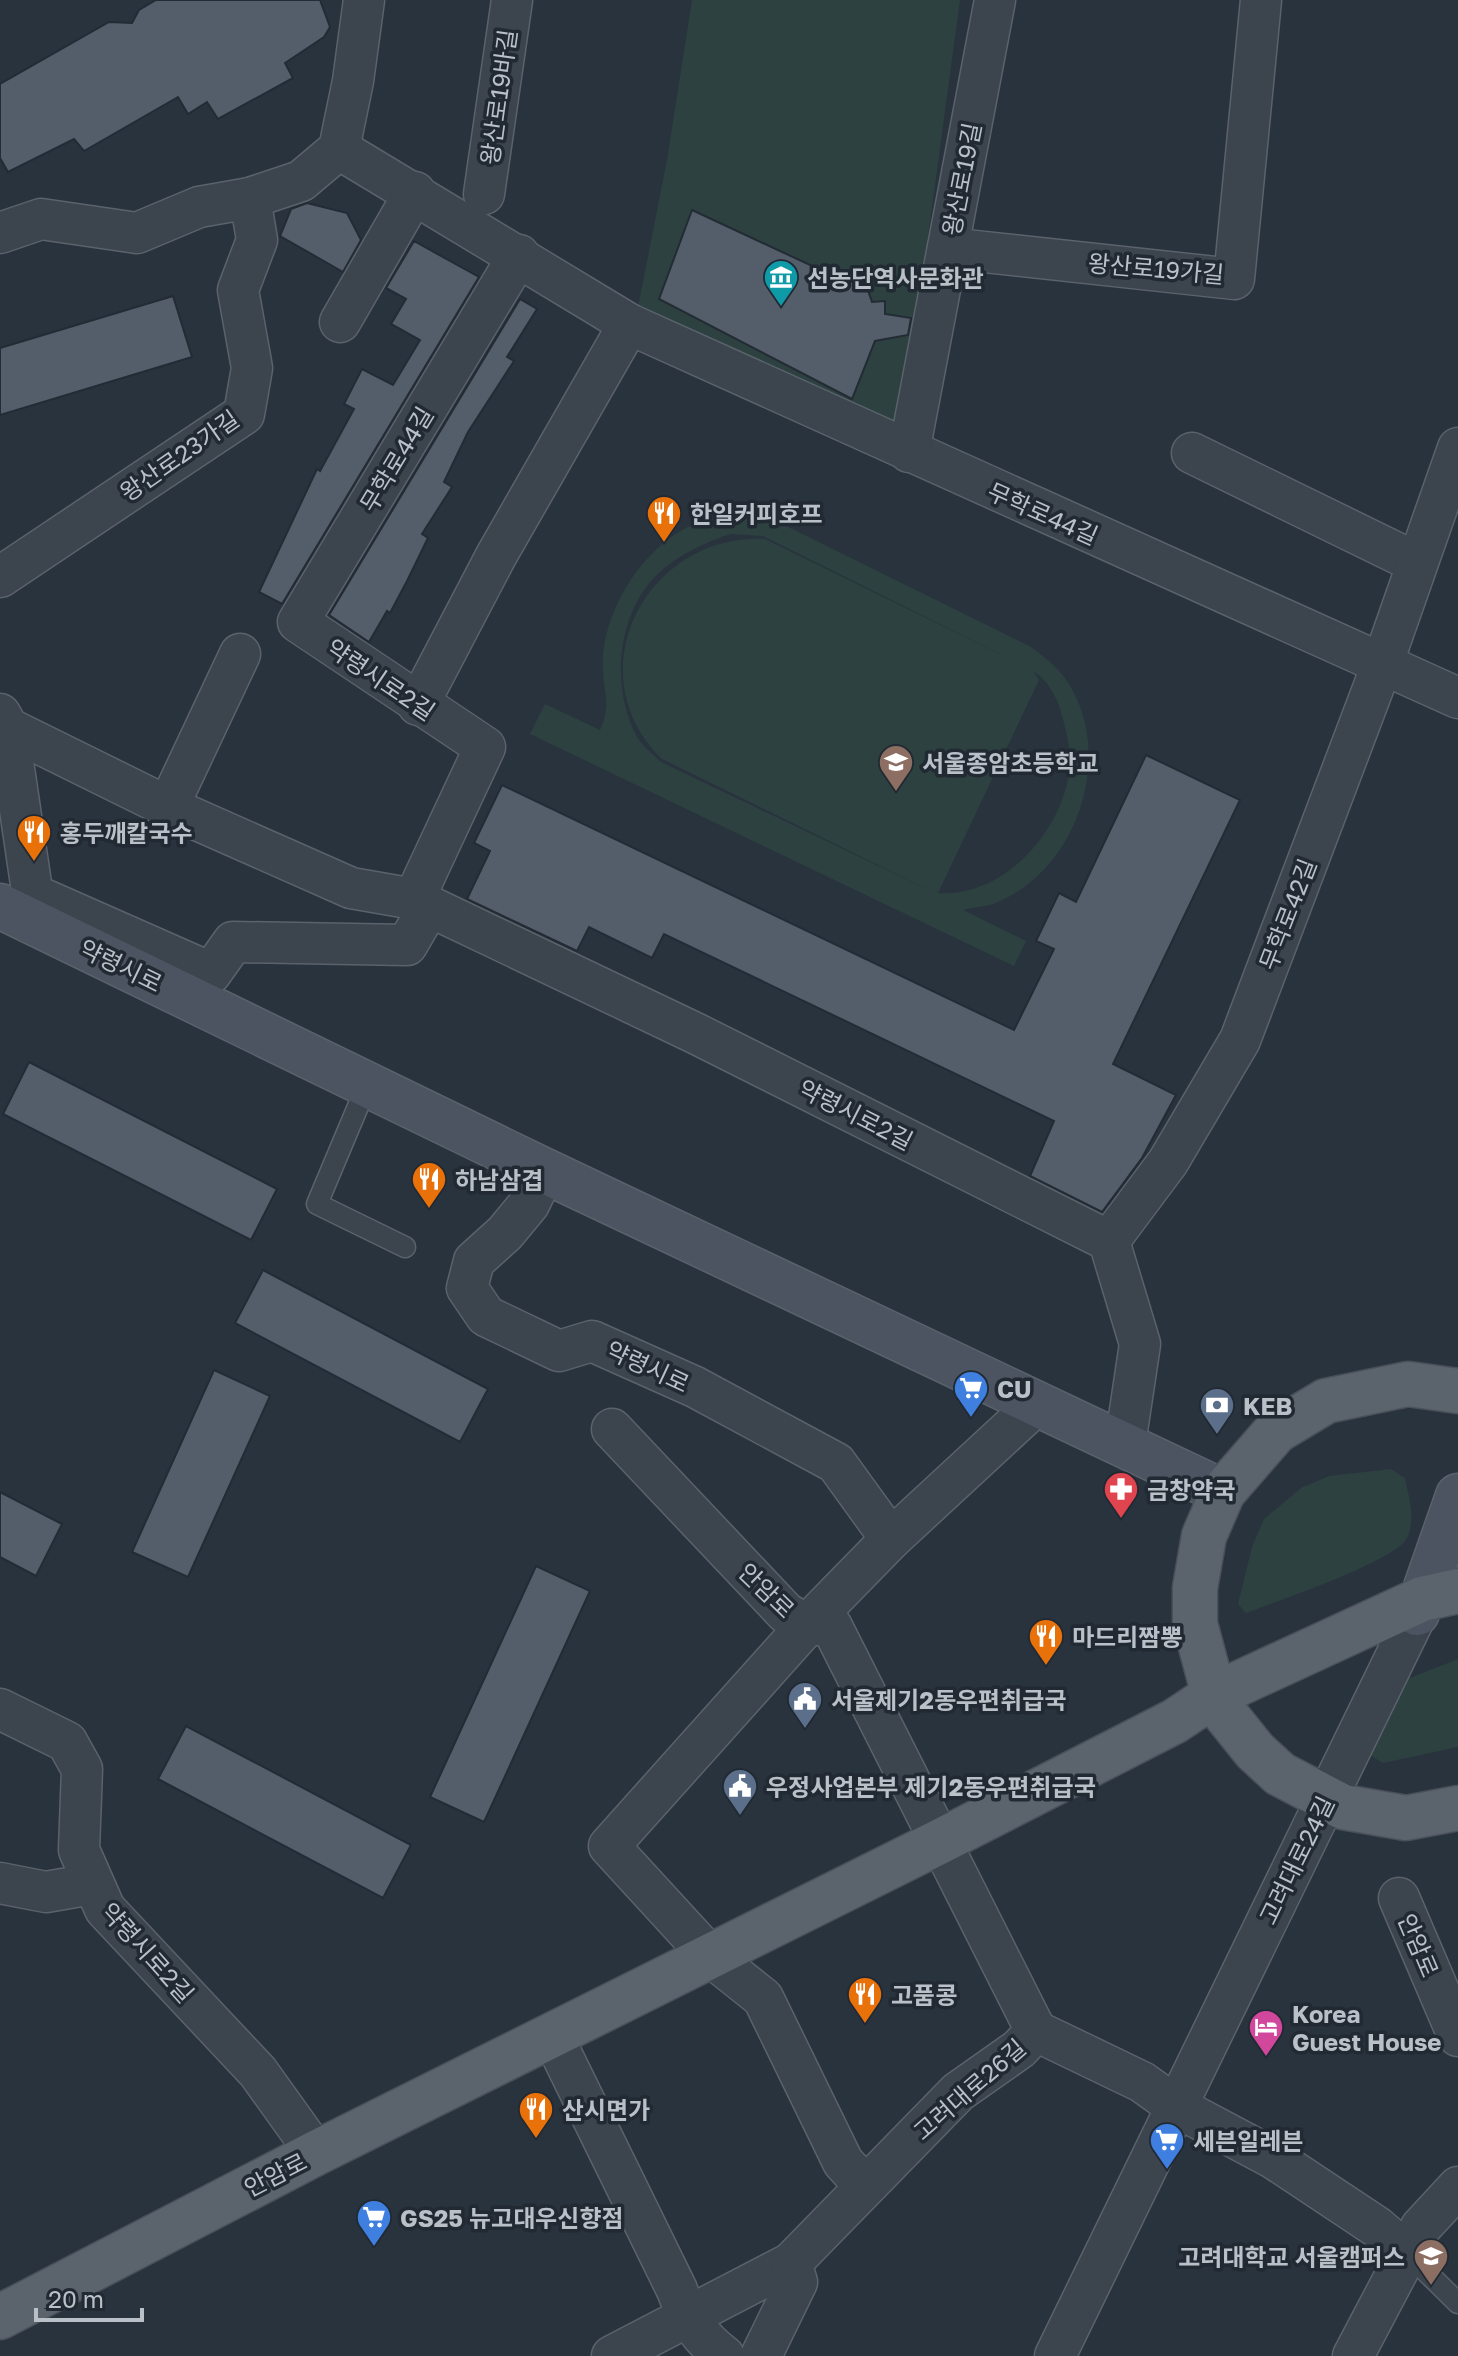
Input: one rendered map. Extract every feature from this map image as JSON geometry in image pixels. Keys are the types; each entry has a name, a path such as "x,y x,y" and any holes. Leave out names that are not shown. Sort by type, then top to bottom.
{"main road":[{"name":"약령시로","path":"23,908 367,1085 1223,1492"},
{"path":"1458,1391 1408,1384 1326,1401 1276,1431 1223,1492 1204,1536 1195,1588 1195,1624 1218,1703 1255,1751 1280,1774 1343,1807 1406,1818 1458,1808"},
{"path":"1439,1601 1458,1496"},
{"name":"안암로","path":"0,2317 316,2153 1175,1721 1439,1601"}],"street":[{"path":"0,233 41,219 137,233 199,207 250,198 301,181 339,149 353,81 364,0"},
{"name":"왕산로19바길","path":"484,194 512,0"},
{"name":"왕산로19길","path":"909,452 995,0"},
{"name":"왕산로19가길","path":"948,248 1234,279 1261,0"},
{"name":"무학로44길","path":"339,149 415,192 629,324 1458,698"},
{"path":"340,322 415,192"},
{"name":"왕산로23가길","path":"0,577 244,414 252,368 238,290 257,240 250,198"},
{"name":"무학로44길","path":"298,622 519,255"},
{"path":"418,705 496,556 629,324"},
{"name":"무학로42길","path":"1109,1241 1168,1162 1240,1040 1382,665 1458,448"},
{"path":"1192,453 1417,563"},
{"name":"약령시로2길","path":"298,622 485,747 421,903"},
{"path":"168,807 240,654"},
{"path":"4,721 23,908"},
{"name":"약령시로2길","path":"4,721 168,807 351,888 421,903 697,1034 1109,1241"},
{"name":"약령시로","path":"23,908 211,973 233,942 407,945 421,903"},
{"name":"약령시로","path":"545,1171 529,1204 505,1233 474,1261 467,1288 486,1316 559,1351 592,1341 695,1387 836,1463 891,1539"},
{"path":"1109,1241 1140,1344 1125,1444"},
{"path":"864,2185 843,2162 763,1998 709,1955 609,1846 807,1625 891,1539 1038,1403"},
{"name":"안암로","path":"612,1429 786,1613 807,1625 831,1625 1036,2031"},
{"name":"고려대로24길","path":"1055,2356 1325,1799 1439,1601"},
{"name":"약령시로2길","path":"0,1709 67,1742 82,1769 79,1850 105,1909 258,2072 316,2153"},
{"path":"0,1883 46,1892 92,1884"},
{"name":"안암로","path":"1399,1898 1458,2036"},
{"name":"고려대로26길","path":"612,2356 791,2263 811,2247 864,2185 958,2092 1019,2049 1036,2031 1142,2082 1177,2107"},
{"path":"552,2035 671,2277 686,2316 708,2344 724,2356"},
{"path":"1177,2107 1311,2181 1377,2227 1406,2252"},
{"path":"1353,2356 1421,2227 1458,2187"},
{"path":"761,2356 797,2282 791,2263"}],"lane":[{"path":"367,1085 317,1204 405,1247"},
{"path":"1406,2252 1458,2303"}],"green space":[{"path":"692,0 960,0 919,304 895,430 637,312 667,160"},
{"path":"746,514 770,518 1031,647 1055,666 1069,684 1084,720 1089,752 1086,783 1078,814 1064,843 1045,869 1021,889 993,904 963,910 1026,941 1014,966 530,734 545,704 600,730 606,711 603,658 606,638 612,617 632,578 661,545 678,532 703,521","holes":["730,534 763,536 1020,664 765,539 723,543 686,559 657,584 636,615 625,650 624,688 636,725 662,759 935,893 661,762 636,735 624,698 621,659 629,620 637,602 664,568 696,548","1034,672 1054,695 1067,737 1069,771 1062,800 1039,841 1004,874 961,892 938,893 1039,680"]},
{"path":"1391,1469 1405,1478 1411,1508 1410,1531 1398,1547 1359,1569 1246,1613 1238,1604 1252,1547 1264,1519 1301,1488 1329,1476"},
{"path":"1458,1659 1458,1747 1383,1763 1363,1751 1397,1683"}],"building":[{"path":"156,0 320,0 330,27 324,37 285,63 293,78 218,119 207,102 188,114 178,97 84,151 74,139 8,172 0,158 0,84 109,22 132,23 139,10"},
{"path":"307,203 347,213 361,240 343,272 280,236 291,209"},
{"name":"선농단역사문화관","path":"692,210 825,272 839,267 842,282 862,273 872,302 885,301 885,314 911,318 908,335 875,341 852,399 659,299"},
{"path":"414,241 479,277 282,604 259,592 317,469 320,471 354,409 344,404 362,369 393,385 420,340 391,324 406,299 386,288"},
{"path":"173,296 192,357 0,415 0,348"},
{"path":"520,299 537,309 507,357 514,361 468,432 444,482 452,487 422,534 428,538 407,581 390,613 387,611 369,642 329,615"},
{"path":"1146,755 1240,800 1113,1064 1176,1095 1142,1158 1102,1212 1030,1176 1054,1121 664,934 652,958 589,927 577,951 467,899 490,851 474,843 502,785 1014,1030 1054,949 1036,941 1059,893 1076,902"},
{"path":"29,1062 277,1189 251,1240 3,1114"},
{"path":"263,1270 488,1389 460,1442 235,1323"},
{"path":"214,1370 270,1396 188,1577 132,1552"},
{"path":"0,1492 62,1524 36,1576 0,1557"},
{"path":"536,1566 590,1591 484,1822 430,1797"},
{"path":"186,1726 411,1845 383,1898 158,1779"}],"place":[{"name":"선농단역사문화관","path":"781,308"},
{"name":"한일커피호프","path":"664,544"},
{"name":"서울종암초등학교","path":"896,793"},
{"name":"홍두깨칼국수","path":"34,863"},
{"name":"하남삼겹","path":"429,1210"},
{"name":"CU","path":"971,1419"},
{"name":"KEB","path":"1217,1436"},
{"name":"금창약국","path":"1121,1520"},
{"name":"마드리짬뽕","path":"1046,1667"},
{"name":"서울제기2동우편취급국","path":"805,1730"},
{"name":"우정사업본부 제기2동우편취급국","path":"740,1817"},
{"name":"고품콩","path":"865,2025"},
{"name":"Korea Guest House","path":"1266,2058"},
{"name":"산시면가","path":"536,2140"},
{"name":"세븐일레븐","path":"1167,2171"},
{"name":"GS25 뉴고대우신향점","path":"374,2248"},
{"name":"고려대학교 서울캠퍼스","path":"1431,2287"}]}
